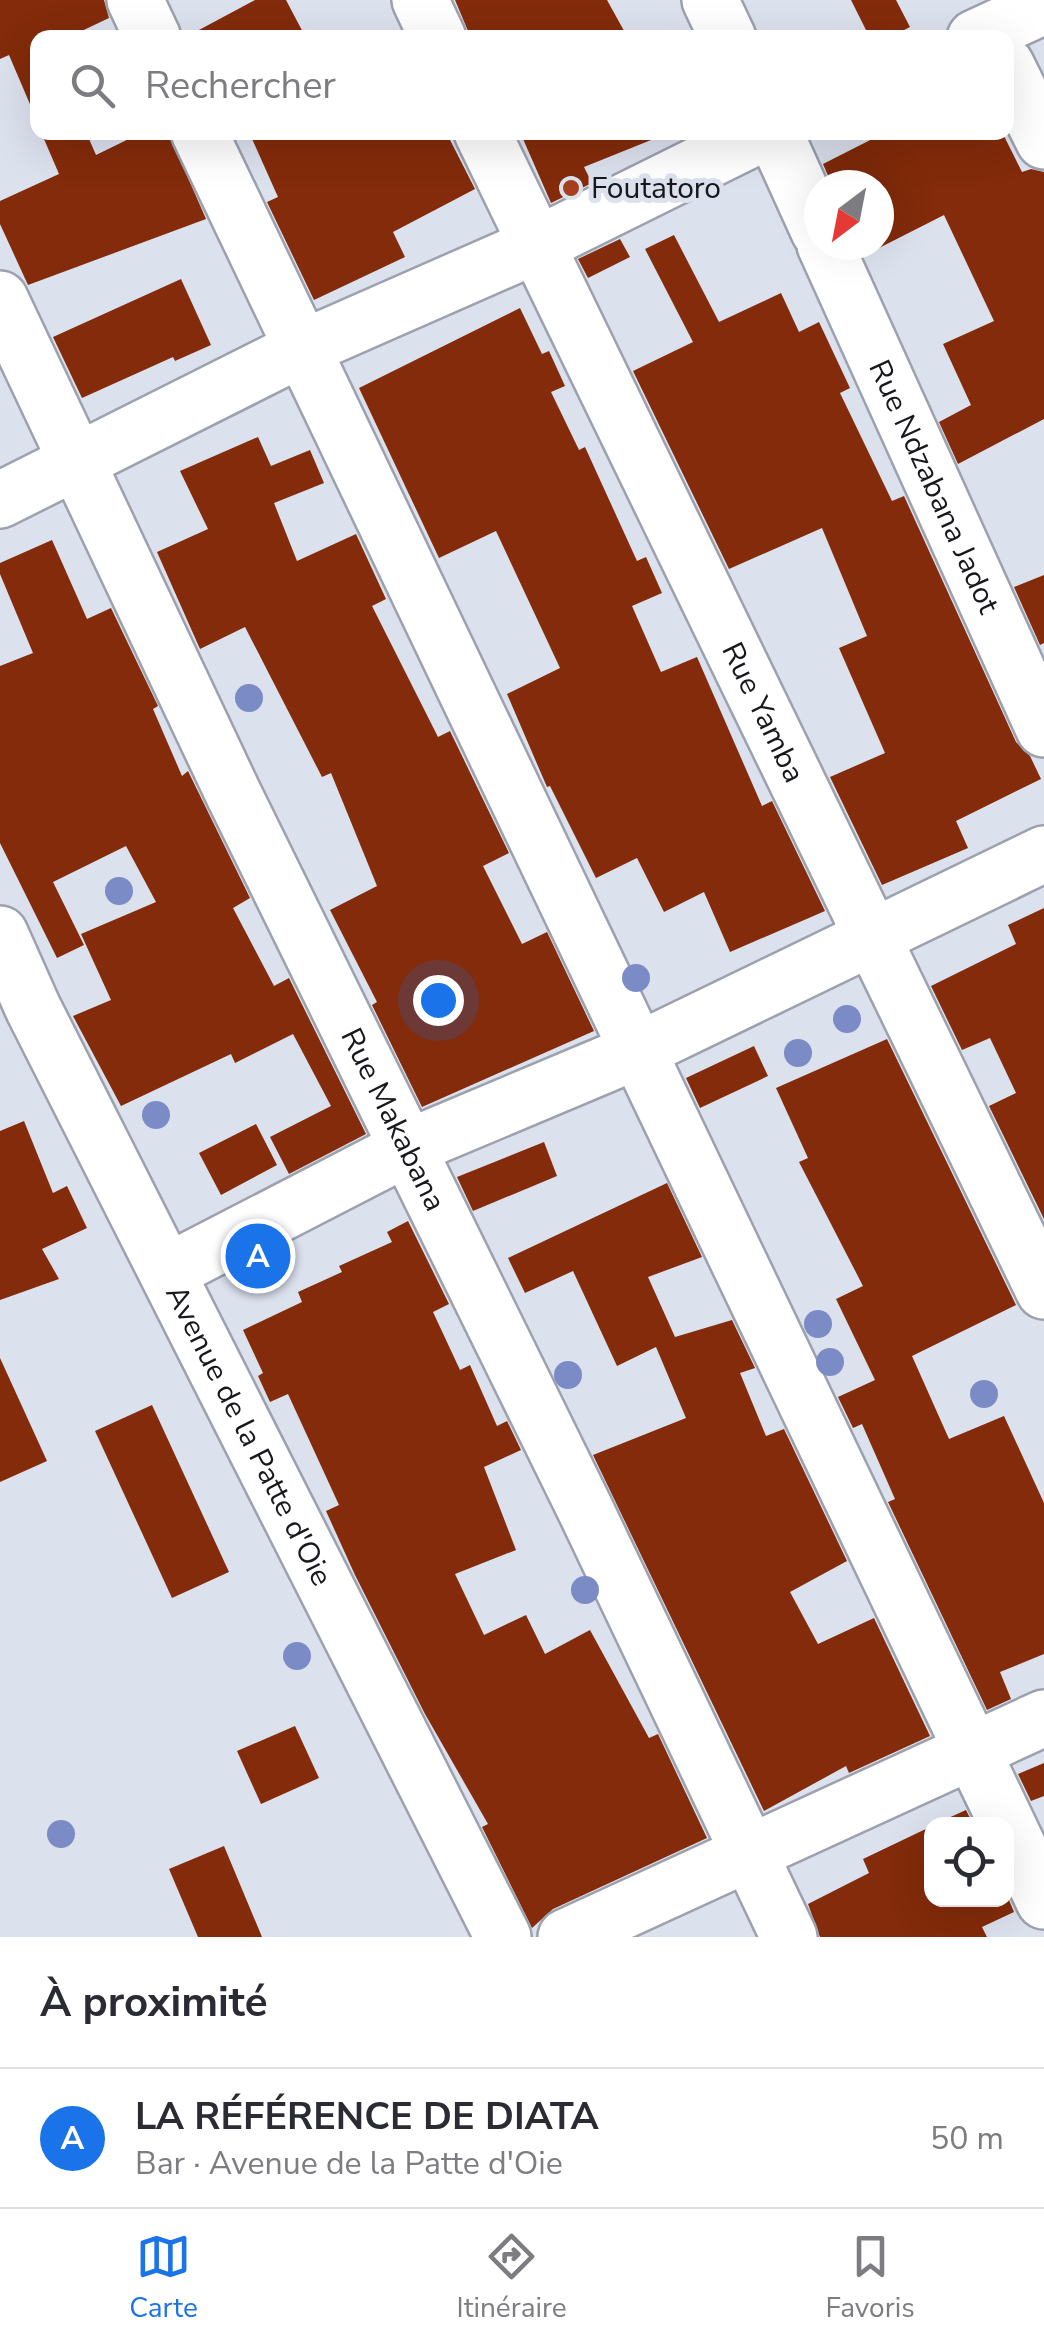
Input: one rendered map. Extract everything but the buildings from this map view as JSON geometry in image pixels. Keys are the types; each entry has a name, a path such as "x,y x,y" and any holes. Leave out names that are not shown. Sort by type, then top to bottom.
{"street":[{"path":"135,0 149,30"},
{"path":"420,0 434,30"},
{"path":"710,0 724,30"},
{"path":"996,30 1044,6"},
{"path":"1014,84 1044,141"},
{"path":"203,140 635,1052 1044,1901"},
{"name":"Rue Yamba","path":"486,140 1044,1291"},
{"path":"0,500 303,348 535,246 748,140"},
{"path":"778,140 804,198"},
{"name":"Rue Ndzabana Jadot","path":"832,260 1044,730"},
{"name":"Rue Makabana","path":"0,299 234,792 789,1937"},
{"path":"169,1271 409,1148 635,1052 869,935 1044,854"},
{"name":"Avenue de la Patte d'Oie","path":"0,934 16,1016 169,1271 503,1937"},
{"path":"566,1937 1044,1718"}],"place":[{"name":"Foutatoro","path":"571,188"},
{"name":"LA RÉFÉRENCE DE DIATA","path":"258,1256"}]}
